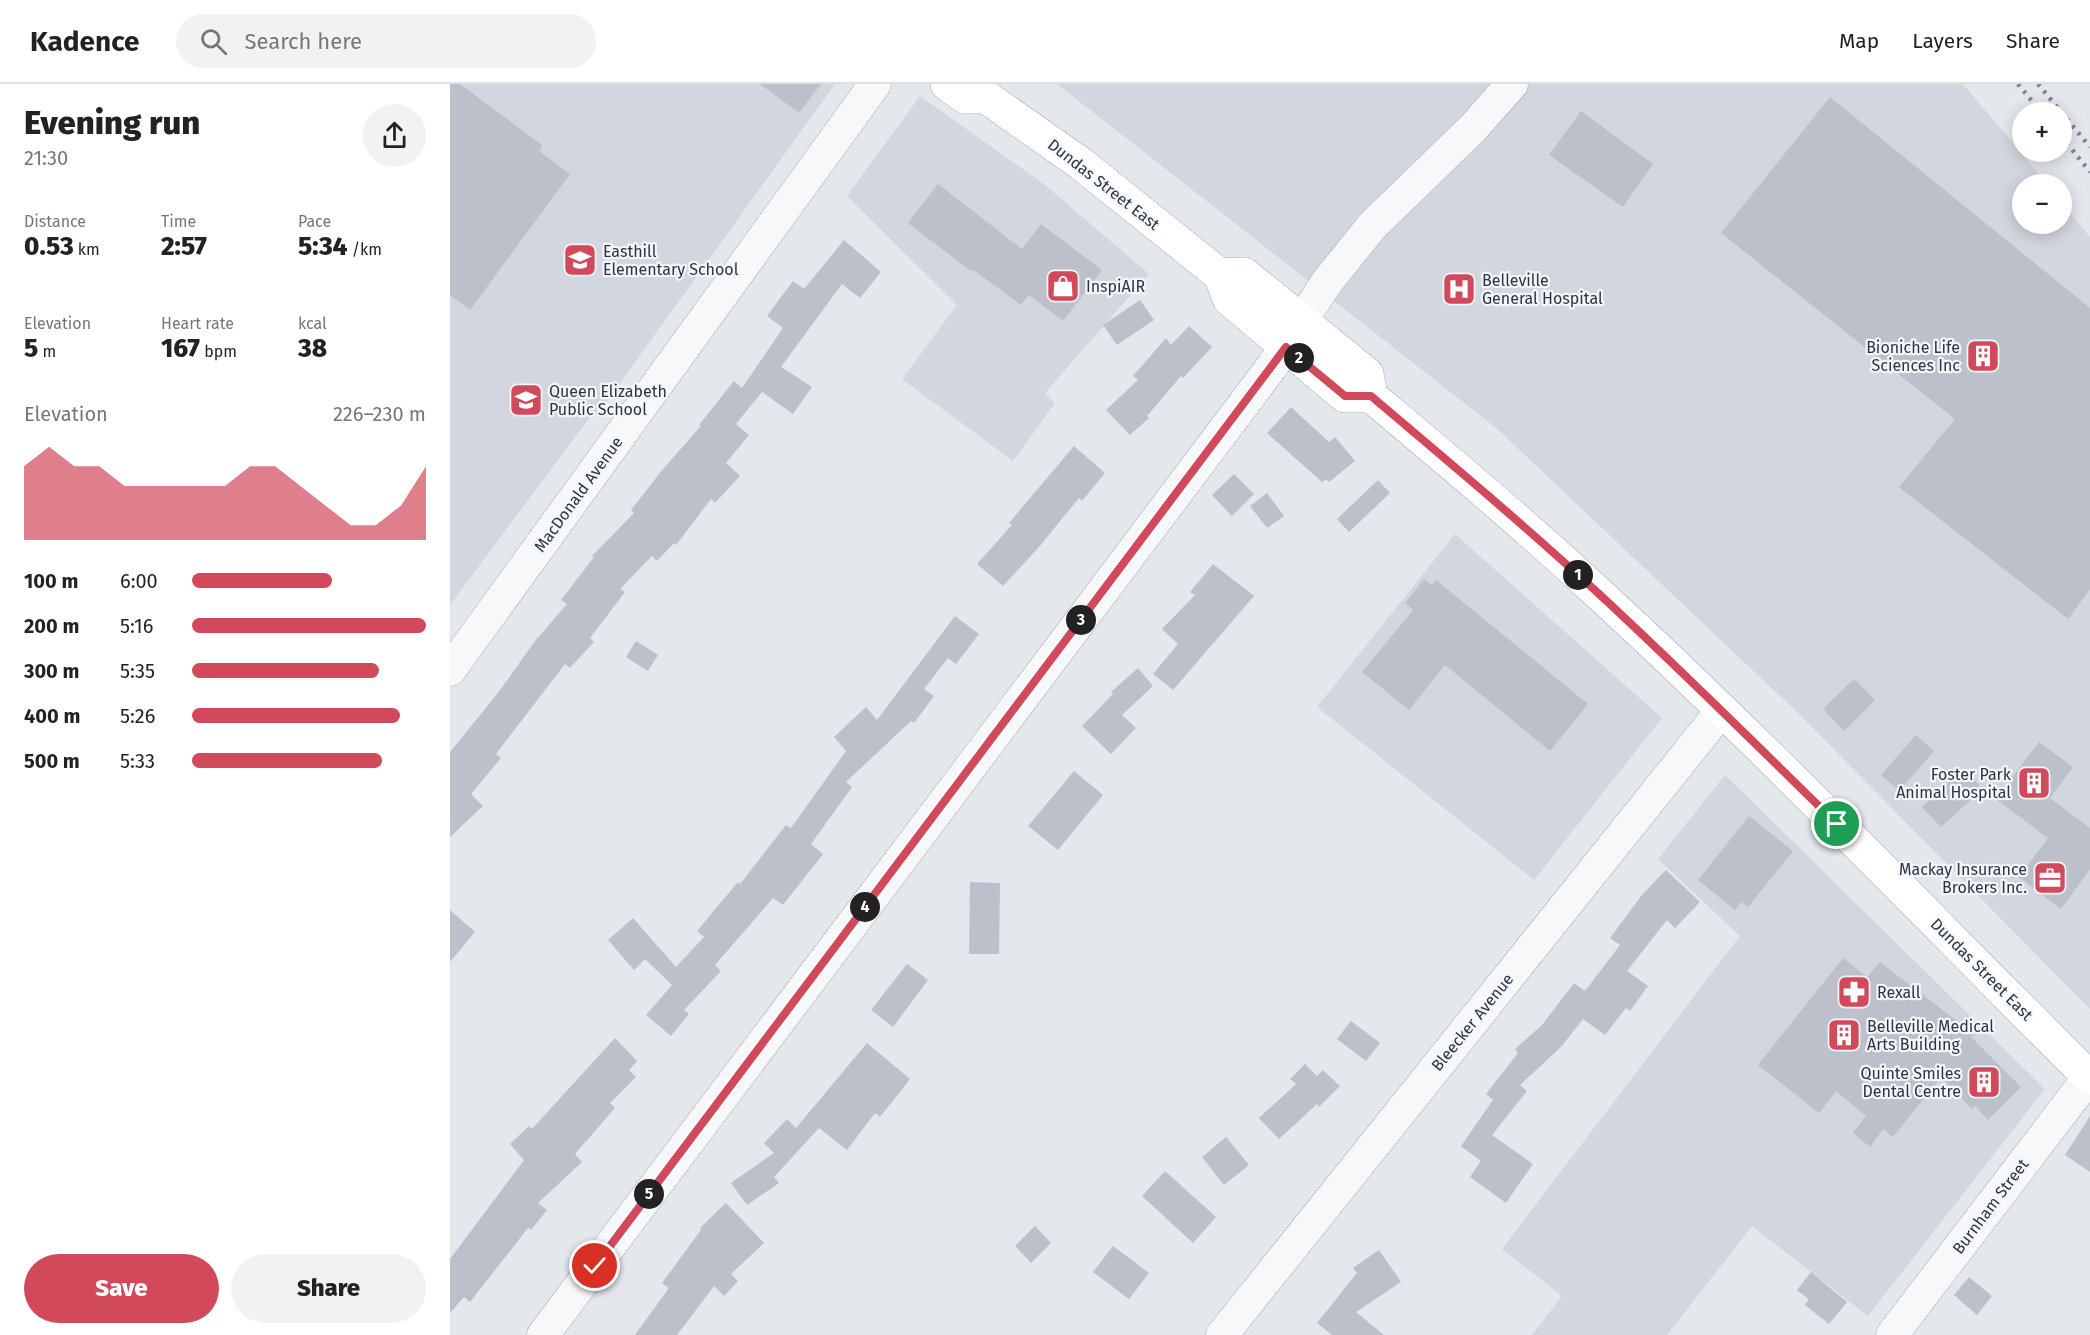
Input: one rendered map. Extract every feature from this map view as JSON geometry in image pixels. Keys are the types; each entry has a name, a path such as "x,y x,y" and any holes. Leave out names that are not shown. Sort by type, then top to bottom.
{"main road":[{"name":"Dundas Street East","path":"947,84 965,97 985,90 1080,163 1220,275 1229,299 1294,334 1345,396 1371,396 1588,584 1722,710 2089,1077"}],"street":[{"name":"MacDonald Avenue","path":"450,670 875,84"},
{"path":"543,1335 1294,334 1327,282 1372,226 1473,128 1512,84"},
{"name":"Bleecker Avenue","path":"1222,1335 1722,710"},
{"name":"Burnham Street","path":"1892,1335 2089,1077"}],"shaded area":[{"name":"Queen Elizabeth Public School","path":"450,84 835,84 597,415 593,413 450,605"},
{"path":"1057,84 1963,84 2012,142 2012,162 2029,162 2039,174 2012,174 2012,234 2072,234 2072,215 2090,237 2090,1009 1797,712 1495,427"},
{"path":"920,96 1045,185 1149,274 1045,393 1055,403 1013,461 902,379 957,305 847,196"},
{"path":"1455,534 1662,718 1534,880 1317,707"},
{"path":"1725,775 2045,1089 1868,1316 1752,1226 1667,1335 1532,1335 1562,1296 1502,1249 1740,936 1658,859"}],"building":[{"path":"450,84 460,84 543,146 539,151 570,174 470,310 450,295"},
{"path":"760,84 821,84 799,113"},
{"name":"Bioniche Life Sciences Inc","path":"1830,97 2090,308 2090,589 2068,619 1899,487 1955,419 1721,233"},
{"path":"1581,111 1653,164 1623,207 1549,155"},
{"path":"938,184 1022,249 1041,224 1102,270 1063,321 1029,295 1021,305 972,269 971,271 908,223"},
{"path":"844,240 881,272 860,298 842,284 781,367 812,387 793,414 762,392 736,424 749,435 726,463 740,476 715,503 711,499 676,545 674,543 657,561 652,556 620,589 625,592 590,638 594,642 570,668 565,664 496,754 501,758 471,794 483,806 450,837 450,752 498,693 535,641 567,604 561,600 594,557 592,556 634,513 631,510 701,426 699,425 734,381 742,388 783,328 767,316 793,281 804,289"},
{"path":"1140,300 1154,320 1117,345 1103,325"},
{"path":"1189,326 1212,347 1183,378 1181,376 1147,416 1149,418 1130,435 1106,410 1138,380 1133,376 1166,338 1171,345"},
{"path":"1291,407 1329,442 1335,437 1355,461 1329,482 1326,479 1322,482 1267,433"},
{"path":"1074,446 1105,473 1082,501 1079,498 1003,586 977,564 1012,525 1009,523"},
{"path":"1234,474 1254,494 1232,516 1212,495"},
{"path":"1378,480 1390,493 1349,532 1337,519"},
{"path":"1267,493 1284,516 1267,528 1250,506"},
{"path":"1213,564 1254,596 1173,690 1153,674 1178,644 1162,629 1195,595 1190,592"},
{"path":"1424,579 1432,585 1436,580 1588,704 1550,751 1445,665 1409,710 1362,672 1413,610 1405,603"},
{"path":"955,616 979,634 956,664 948,658 924,689 934,696 914,723 911,721 846,782 852,787 811,844 823,854 783,905 773,898 715,965 721,971 684,1010 689,1014 671,1036 646,1015 672,985 645,959 634,970 608,940 633,918 676,967 704,937 697,931 738,882 740,884 786,825 791,828 846,751 834,737 866,707 877,720"},
{"path":"636,641 658,655 648,671 626,657"},
{"path":"1138,668 1153,686 1122,715 1136,728 1111,754 1082,726 1113,694 1111,692"},
{"path":"1854,679 1875,700 1844,731 1823,709"},
{"path":"1916,735 1934,751 1899,791 1881,775"},
{"path":"2039,742 2073,767 2050,798 2090,828 2090,869 2061,909 2019,877 2048,838 1996,799"},
{"path":"1964,769 1983,789 1941,827 1922,807"},
{"path":"1074,771 1103,795 1058,850 1028,826"},
{"path":"1749,816 1793,851 1748,907 1741,902 1735,910 1698,880"},
{"path":"1666,870 1700,902 1675,928 1667,920 1627,971 1648,986 1630,1011 1626,1008 1605,1035 1583,1019 1561,1047 1520,1085 1527,1091 1492,1135 1533,1164 1506,1203 1470,1177 1481,1161 1461,1146 1493,1100 1486,1094 1518,1053 1515,1049 1542,1025 1574,983 1585,991 1620,945 1610,938 1642,895"},
{"path":"970,882 1000,883 999,954 969,954"},
{"path":"450,910 475,932 450,962"},
{"path":"1843,958 1867,977 1880,962 1974,1034 1971,1037 2021,1087 1988,1120 1975,1106 1972,1109 1941,1077 1893,1137 1883,1129 1870,1147 1853,1133 1866,1116 1836,1091 1819,1113 1758,1065"},
{"path":"907,964 928,980 893,1027 871,1010"},
{"path":"1351,1021 1380,1043 1366,1061 1337,1039"},
{"path":"615,1038 637,1061 629,1070 636,1077 610,1103 615,1108 575,1154 582,1162 538,1203 547,1210 531,1230 528,1228 470,1302 464,1297 450,1313 450,1259 524,1160 510,1144 529,1126 532,1129"},
{"path":"867,1043 910,1079 880,1117 875,1113 847,1150 819,1128 774,1177 779,1183 747,1205 731,1183 774,1153 764,1143 787,1119 796,1128"},
{"path":"1305,1064 1317,1076 1323,1070 1340,1086 1319,1107 1317,1104 1279,1139 1259,1118 1296,1084 1290,1079"},
{"path":"2090,1116 2090,1172 2065,1155"},
{"path":"1226,1137 1249,1165 1224,1185 1202,1157"},
{"path":"1165,1171 1216,1217 1193,1243 1142,1196"},
{"path":"726,1203 764,1243 731,1274 738,1281 724,1296 714,1286 677,1335 635,1335 669,1288 662,1283 701,1230 700,1228"},
{"path":"1035,1226 1051,1243 1031,1263 1015,1246"},
{"path":"1113,1246 1149,1273 1129,1299 1093,1272"},
{"path":"1379,1250 1401,1282 1356,1312 1384,1335 1332,1335 1317,1323 1357,1273 1353,1268"},
{"path":"1811,1272 1847,1302 1829,1324 1805,1305 1809,1299 1797,1290"},
{"path":"1969,1277 1992,1296 1977,1315 1954,1295"}],"railway":[{"path":"2018,84 2033,102"},
{"path":"2038,84 2090,147"},
{"path":"2072,150 2090,172"}],"place":[{"name":"Easthill Elementary School","path":"580,260"},
{"name":"InspiAIR","path":"1063,286"},
{"name":"Belleville General Hospital","path":"1459,289"},
{"name":"Bioniche Life Sciences Inc","path":"1983,356"},
{"name":"Queen Elizabeth Public School","path":"526,400"},
{"name":"Foster Park Animal Hospital","path":"2034,783"},
{"name":"Mackay Insurance Brokers Inc.","path":"2050,878"},
{"name":"Rexall","path":"1854,992"},
{"name":"Belleville Medical Arts Building","path":"1844,1035"},
{"name":"Quinte Smiles Dental Centre","path":"1984,1082"}],"route":[{"path":"595,1266 1286,347 1345,396 1371,396 1489,496 1722,710 1837,824"}]}
